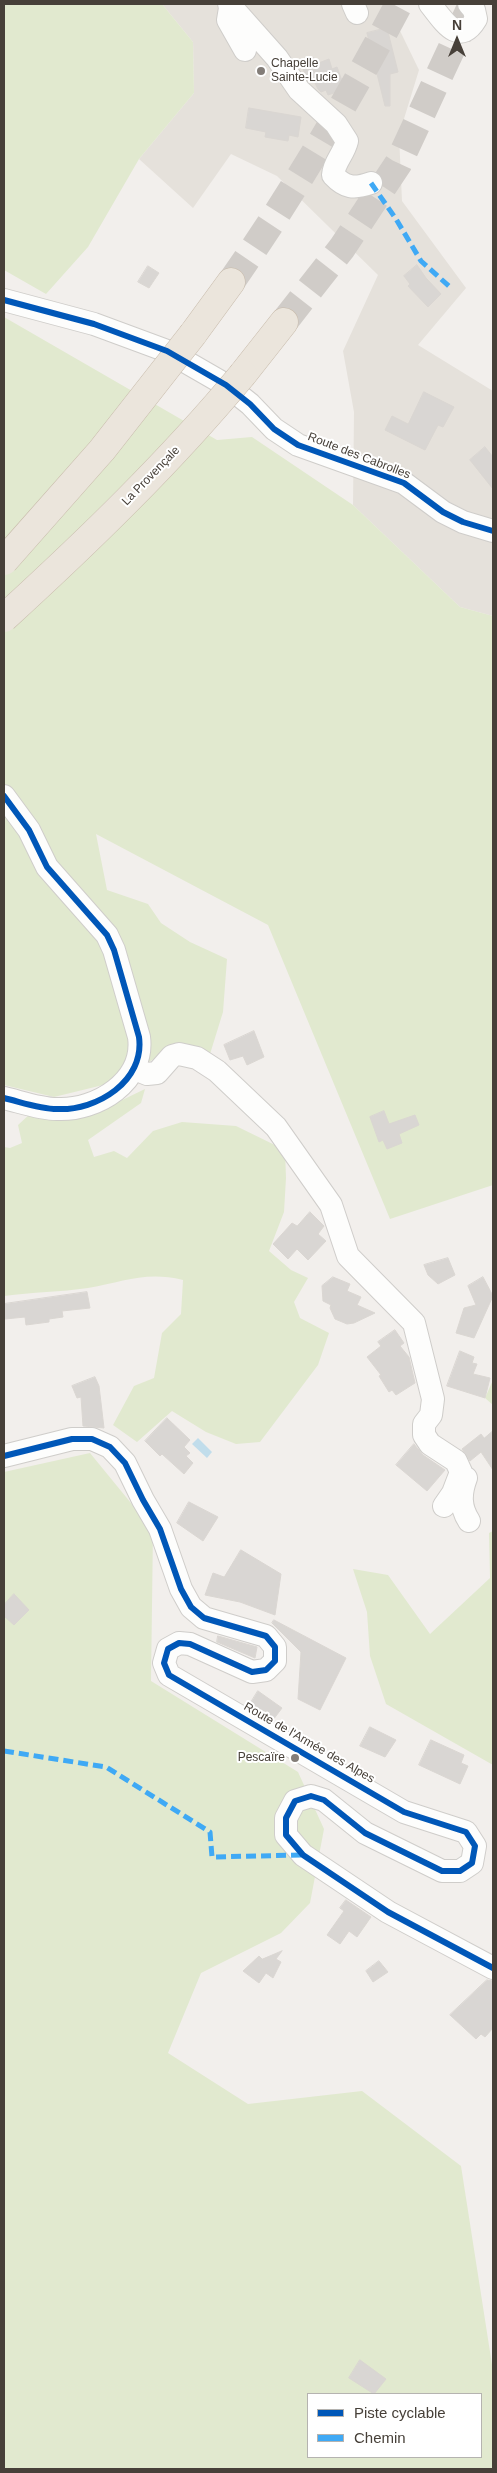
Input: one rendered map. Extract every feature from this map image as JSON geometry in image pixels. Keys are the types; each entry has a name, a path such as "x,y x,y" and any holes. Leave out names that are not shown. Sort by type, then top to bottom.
{"highway":[{"path":"4,560 102,450 231,282"},
{"name":"La Provençale","path":"4,618 132,496 212,410 284,322"}],"street":[{"path":"430,4 450,29 463,32 471,29 476,19 474,10 468,4"},
{"path":"245,50 228,20 233,8 277,58 299,90 336,124 347,141 345,151 334,166 333,175 343,186 359,188 371,184"},
{"name":"Route des Cabrolles","path":"4,300 94,324 167,351 226,385 250,404 274,428 298,445 404,483 443,512 463,522 493,531"},
{"path":"4,796 29,830 47,867 107,935 114,950 139,1037 141,1052 135,1069 126,1083 100,1099 75,1109 56,1110 4,1098"},
{"path":"135,1069 146,1074 157,1073 172,1056 179,1054 196,1058 217,1071 276,1127 331,1205 348,1256 414,1323 433,1399 431,1415 424,1424 424,1435 430,1444 456,1461 461,1472 454,1494 444,1506"},
{"name":"Route de l'Armée des Alpes","path":"4,1456 72,1439 92,1439 110,1446 126,1463 143,1500 160,1529 181,1590 191,1607 204,1618 266,1636 275,1648 275,1661 266,1670 252,1672 190,1644 179,1643 168,1649 164,1663 169,1675 404,1812 466,1832 475,1846 472,1863 460,1871 442,1871 365,1832 324,1800 311,1796 295,1802 286,1818 286,1835 303,1855 388,1912 493,1968"},
{"path":"461,1472 465,1472 467,1475 462,1510 469,1521"}],"shaded area":[{"path":"162,4 387,4 419,70 399,135 402,201 466,288 418,345 493,391 493,616 460,607 353,505 354,412 343,351 378,275 277,176 231,154 193,208 139,159 194,93 193,42"}],"green space":[{"path":"4,4 162,4 193,42 194,93 139,159 88,247 46,294 4,270"},
{"path":"4,317 217,440 252,437 353,505 460,607 493,616 493,1185 390,1219 268,925 96,834 107,890 148,904 161,923 190,942 227,959 223,1012 210,1054 160,1056 103,1085 54,1097 4,1085"},
{"path":"145,1089 141,1103 88,1140 94,1157 114,1151 127,1158 153,1131 182,1122 236,1126 285,1150 284,1212 269,1251 291,1270 308,1278 294,1302 300,1318 329,1333 318,1365 260,1442 236,1444 206,1432 172,1411 137,1442 113,1425 134,1386 154,1378 162,1333 181,1314 183,1280 146,1277 88,1288 4,1296 4,1147 10,1148 22,1143 18,1125 31,1113 52,1117 87,1117"},
{"path":"493,1380 493,1405 485,1398"},
{"path":"90,1453 153,1530 151,1681 298,1772 324,1829 310,1903 281,1933 201,1973 168,2053 248,2104 362,2091 461,2166 493,2371 493,2469 4,2469 4,1472"},
{"path":"493,1531 493,1765 386,1704 370,1656 367,1612 353,1569 388,1575 430,1634 490,1578 489,1533"}],"water":[{"path":"198,1438 212,1452 207,1458 192,1444"}],"building":[{"path":"387,28 398,72 390,74 390,106 385,106 367,33"},
{"path":"314,58 316,64 329,59 332,69 337,67 345,89 328,95 326,90 321,92 318,89 312,77 306,77 301,63"},
{"path":"249,108 301,117 298,137 289,135 288,141 265,137 266,132 246,128"},
{"path":"417,265 441,294 428,307 408,286 410,284 404,276"},
{"path":"148,266 159,273 149,288 138,282"},
{"path":"424,392 454,407 443,427 438,425 425,450 385,430 392,416 408,424"},
{"path":"485,447 493,457 493,489 470,460"},
{"path":"254,1031 264,1057 247,1065 243,1056 230,1060 224,1045"},
{"path":"384,1111 389,1124 415,1115 419,1125 399,1134 402,1143 387,1149 383,1140 379,1142 370,1117"},
{"path":"310,1212 324,1226 318,1234 326,1241 308,1260 297,1249 288,1259 273,1244 292,1223 297,1226"},
{"path":"448,1258 455,1275 438,1284 428,1275 424,1265"},
{"path":"333,1277 350,1284 347,1291 361,1297 357,1305 375,1313 354,1323 347,1324 335,1319 330,1308 331,1305 323,1301 322,1286"},
{"path":"483,1277 493,1296 474,1338 456,1333 464,1308 476,1305 468,1286"},
{"path":"87,1292 90,1308 62,1311 63,1317 49,1319 49,1322 26,1325 25,1317 5,1319 4,1304"},
{"path":"395,1330 404,1343 400,1346 409,1357 415,1383 396,1395 392,1390 389,1392 379,1376 381,1375 367,1357 381,1346 378,1342"},
{"path":"460,1351 474,1357 472,1363 477,1364 473,1374 490,1378 485,1398 447,1386"},
{"path":"95,1377 99,1386 104,1428 83,1426 81,1397 77,1398 72,1386"},
{"path":"167,1418 190,1440 184,1447 190,1453 186,1456 193,1463 184,1474 162,1454 160,1456 145,1441"},
{"path":"493,1431 493,1470 481,1452 470,1461 462,1449 481,1434 484,1438"},
{"path":"414,1444 423,1455 445,1470 427,1491 396,1465"},
{"path":"189,1502 218,1517 203,1541 177,1523"},
{"path":"241,1550 281,1574 275,1615 240,1602 205,1595 213,1573 224,1577"},
{"path":"14,1594 29,1610 14,1625 4,1616 4,1605"},
{"path":"274,1620 346,1658 320,1710 298,1699 301,1652 272,1623"},
{"path":"218,1636 257,1647 255,1658 217,1642"},
{"path":"258,1691 282,1708 273,1720 255,1710 256,1708 250,1704"},
{"path":"370,1727 396,1740 385,1757 360,1746"},
{"path":"431,1740 464,1755 461,1763 468,1766 460,1784 419,1765"},
{"path":"346,1900 371,1917 357,1937 349,1931 340,1944 327,1935 344,1911 340,1908"},
{"path":"282,1951 276,1959 281,1962 273,1978 266,1973 259,1983 243,1971 259,1956 262,1959"},
{"path":"379,1961 388,1972 373,1982 366,1971"},
{"path":"487,1980 493,1981 493,2028 485,2037 481,2034 476,2039 450,2015"},
{"path":"360,2360 386,2379 375,2393 372,2393 349,2378"}],"tunnel":[{"path":"231,282 319,146 399,4"},
{"path":"284,322 342,248 398,164 470,9"}],"marked path":[{"path":"371,183 396,219 421,261 451,288"},
{"path":"4,1751 106,1767 210,1832 212,1857 303,1855"}],"cycle path":[{"path":"4,300 94,324 167,351 226,385 250,404 274,429 298,445 404,483 443,512 463,522 493,531"},
{"path":"4,796 29,830 47,867 107,935 114,950 139,1037 139,1053 134,1067 126,1080 102,1099 88,1105 51,1109 4,1098"},
{"path":"4,1456 72,1439 92,1439 110,1447 125,1463 160,1529 181,1589 191,1607 204,1618 266,1636 275,1647 275,1661 266,1670 252,1672 190,1644 179,1643 168,1649 164,1663 169,1675 404,1812 466,1832 475,1846 472,1863 460,1871 442,1871 365,1833 324,1800 311,1796 295,1801 286,1818 286,1835 303,1855 388,1912 493,1968"}],"place":[{"name":"Chapelle Sainte-Lucie","path":"261,71"},
{"name":"Pescaïre","path":"295,1758"}]}
